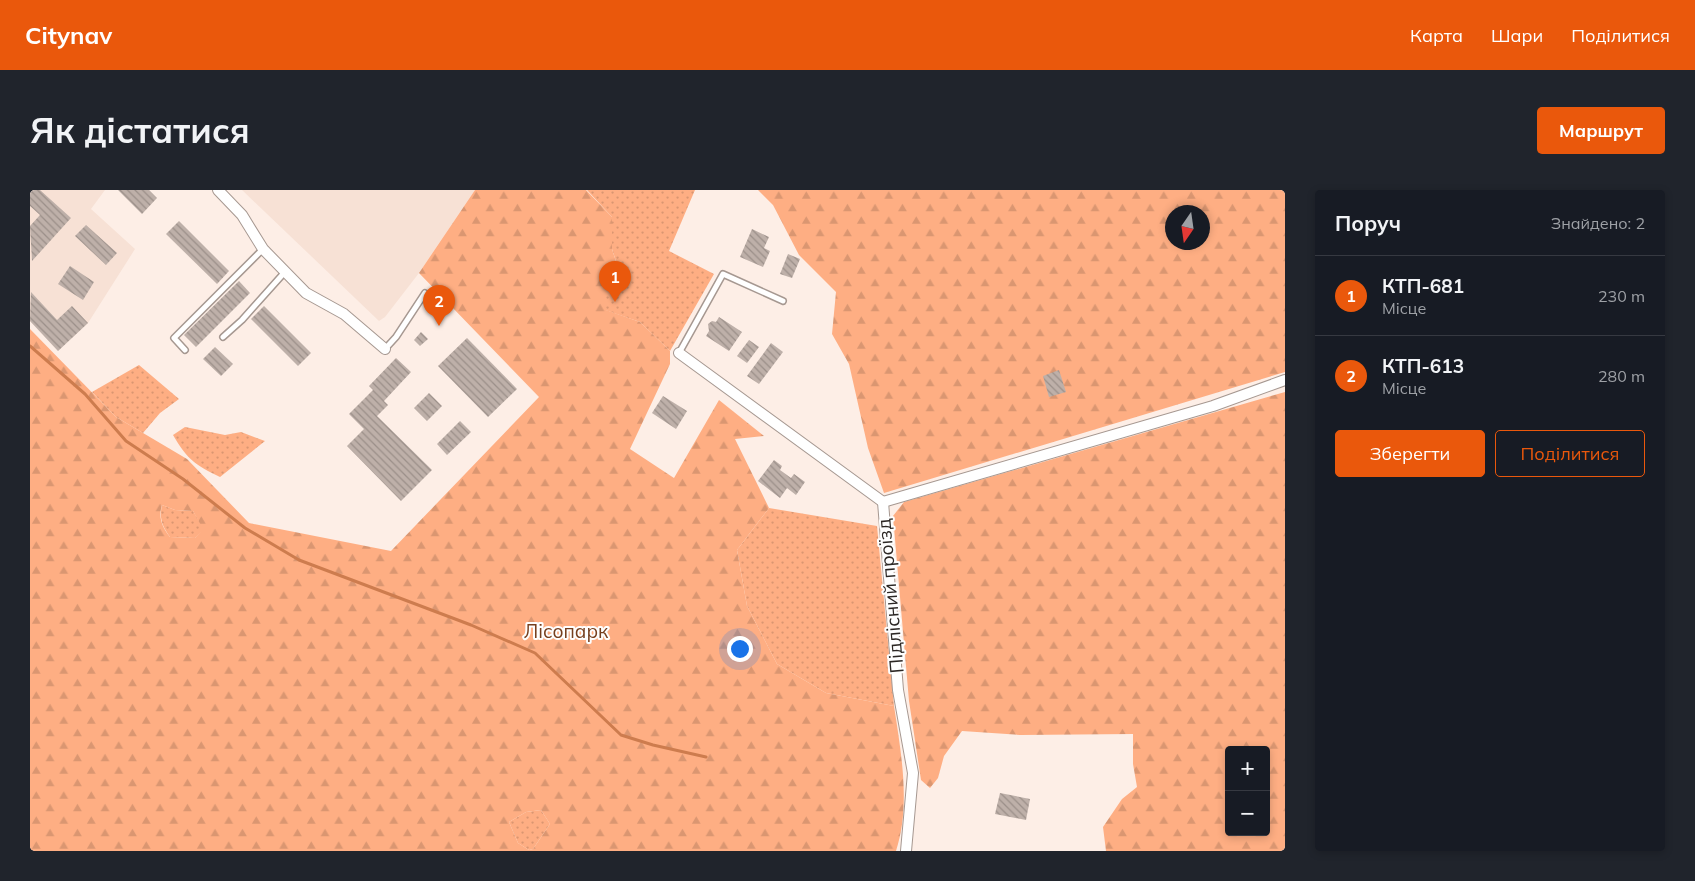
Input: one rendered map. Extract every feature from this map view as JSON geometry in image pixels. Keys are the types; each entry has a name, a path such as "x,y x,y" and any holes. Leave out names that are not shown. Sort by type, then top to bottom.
{"street":[{"path":"218,190 242,215 263,249 306,294 344,314 385,349"},
{"name":"Підлісний проїзд","path":"679,354 882,502 898,690 913,773 906,851"},
{"path":"882,502 1213,406 1285,380"}],"lane":[{"path":"186,350 174,338 263,249"},
{"path":"223,337 242,320 284,273"},
{"path":"679,354 723,274 783,301"},
{"path":"385,349 396,337 425,293"}],"shaded area":[{"path":"30,190 105,190 91,209 135,249 88,323 58,351 30,321"},
{"path":"242,190 475,190 419,273 385,317 379,321"}],"green space":[{"name":"Лісопарк","path":"475,190 586,190 612,217 612,249 622,280 606,286 606,310 640,322 670,351 670,364 630,449 674,478 719,400 764,436 735,439 769,508 737,550 747,606 777,664 826,693 894,706 902,760 904,797 901,833 896,851 30,851 30,329 116,417 187,459 249,523 391,551 539,397 419,273","holes":["162,505 175,510 193,511 203,529 195,538 170,537 162,522 160,514","541,810 550,824 533,849 529,850 518,843 509,822 526,812"]},
{"path":"587,190 695,190 669,251 714,274 670,351 640,322 605,310 606,286 622,279 612,249 612,217"},
{"path":"758,190 1285,190 1285,372 884,493 868,448 849,364 832,334 836,292 799,255 773,205"},
{"path":"139,365 179,399 160,413 143,433 116,417 92,392"},
{"path":"1285,392 1285,851 1106,851 1103,827 1122,799 1137,787 1133,764 1133,734 1020,735 962,731 944,756 938,778 930,788 921,780 909,701 893,516 904,502"},
{"path":"185,427 225,435 241,432 265,441 220,477 204,469 187,456 173,435"},
{"path":"162,505 175,510 193,511 204,529 195,538 170,537 162,522"},
{"path":"769,508 877,526 894,706 826,693 777,664 747,606 737,550"},
{"path":"541,810 550,824 533,849 529,850 518,843 509,822 526,812"}],"building":[{"path":"30,190 40,190 71,218 32,261 30,226 40,215 30,206"},
{"path":"118,190 149,190 157,198 142,214"},
{"path":"179,221 229,271 217,284 166,234"},
{"path":"86,225 117,253 106,265 75,236"},
{"path":"752,229 769,237 764,248 770,251 763,267 740,257"},
{"path":"788,254 800,259 792,278 780,274"},
{"path":"70,266 94,282 83,300 58,284"},
{"path":"239,281 250,293 196,347 184,335"},
{"path":"31,292 57,320 72,306 88,323 58,351 30,321"},
{"path":"264,306 311,353 298,366 251,319"},
{"path":"719,317 742,332 729,351 706,336 709,331 708,324 712,321 716,322"},
{"path":"421,332 428,339 420,346 414,340"},
{"path":"467,338 517,389 488,417 438,366"},
{"path":"749,340 759,347 747,363 737,356"},
{"path":"771,343 783,352 759,384 747,376"},
{"path":"215,347 233,364 221,376 203,359"},
{"path":"396,358 411,372 384,401 388,405 377,416 432,470 401,501 347,446 364,429 349,414 373,390 369,386"},
{"path":"1059,370 1066,392 1049,397 1043,376"},
{"path":"429,393 442,406 427,421 414,408"},
{"path":"663,396 687,411 676,429 652,413"},
{"path":"460,421 471,432 447,455 437,444"},
{"path":"774,460 782,466 780,470 791,478 794,474 805,482 796,495 787,488 780,498 758,481"},
{"path":"1000,793 1030,799 1026,820 995,814"}],"waterway":[{"path":"30,346 85,394 126,441 183,479 245,528 299,560 471,625 535,653 621,735 653,745 706,757"}],"place":[{"name":"КТП-681","path":"615,302"},
{"name":"КТП-613","path":"439,326"}]}
